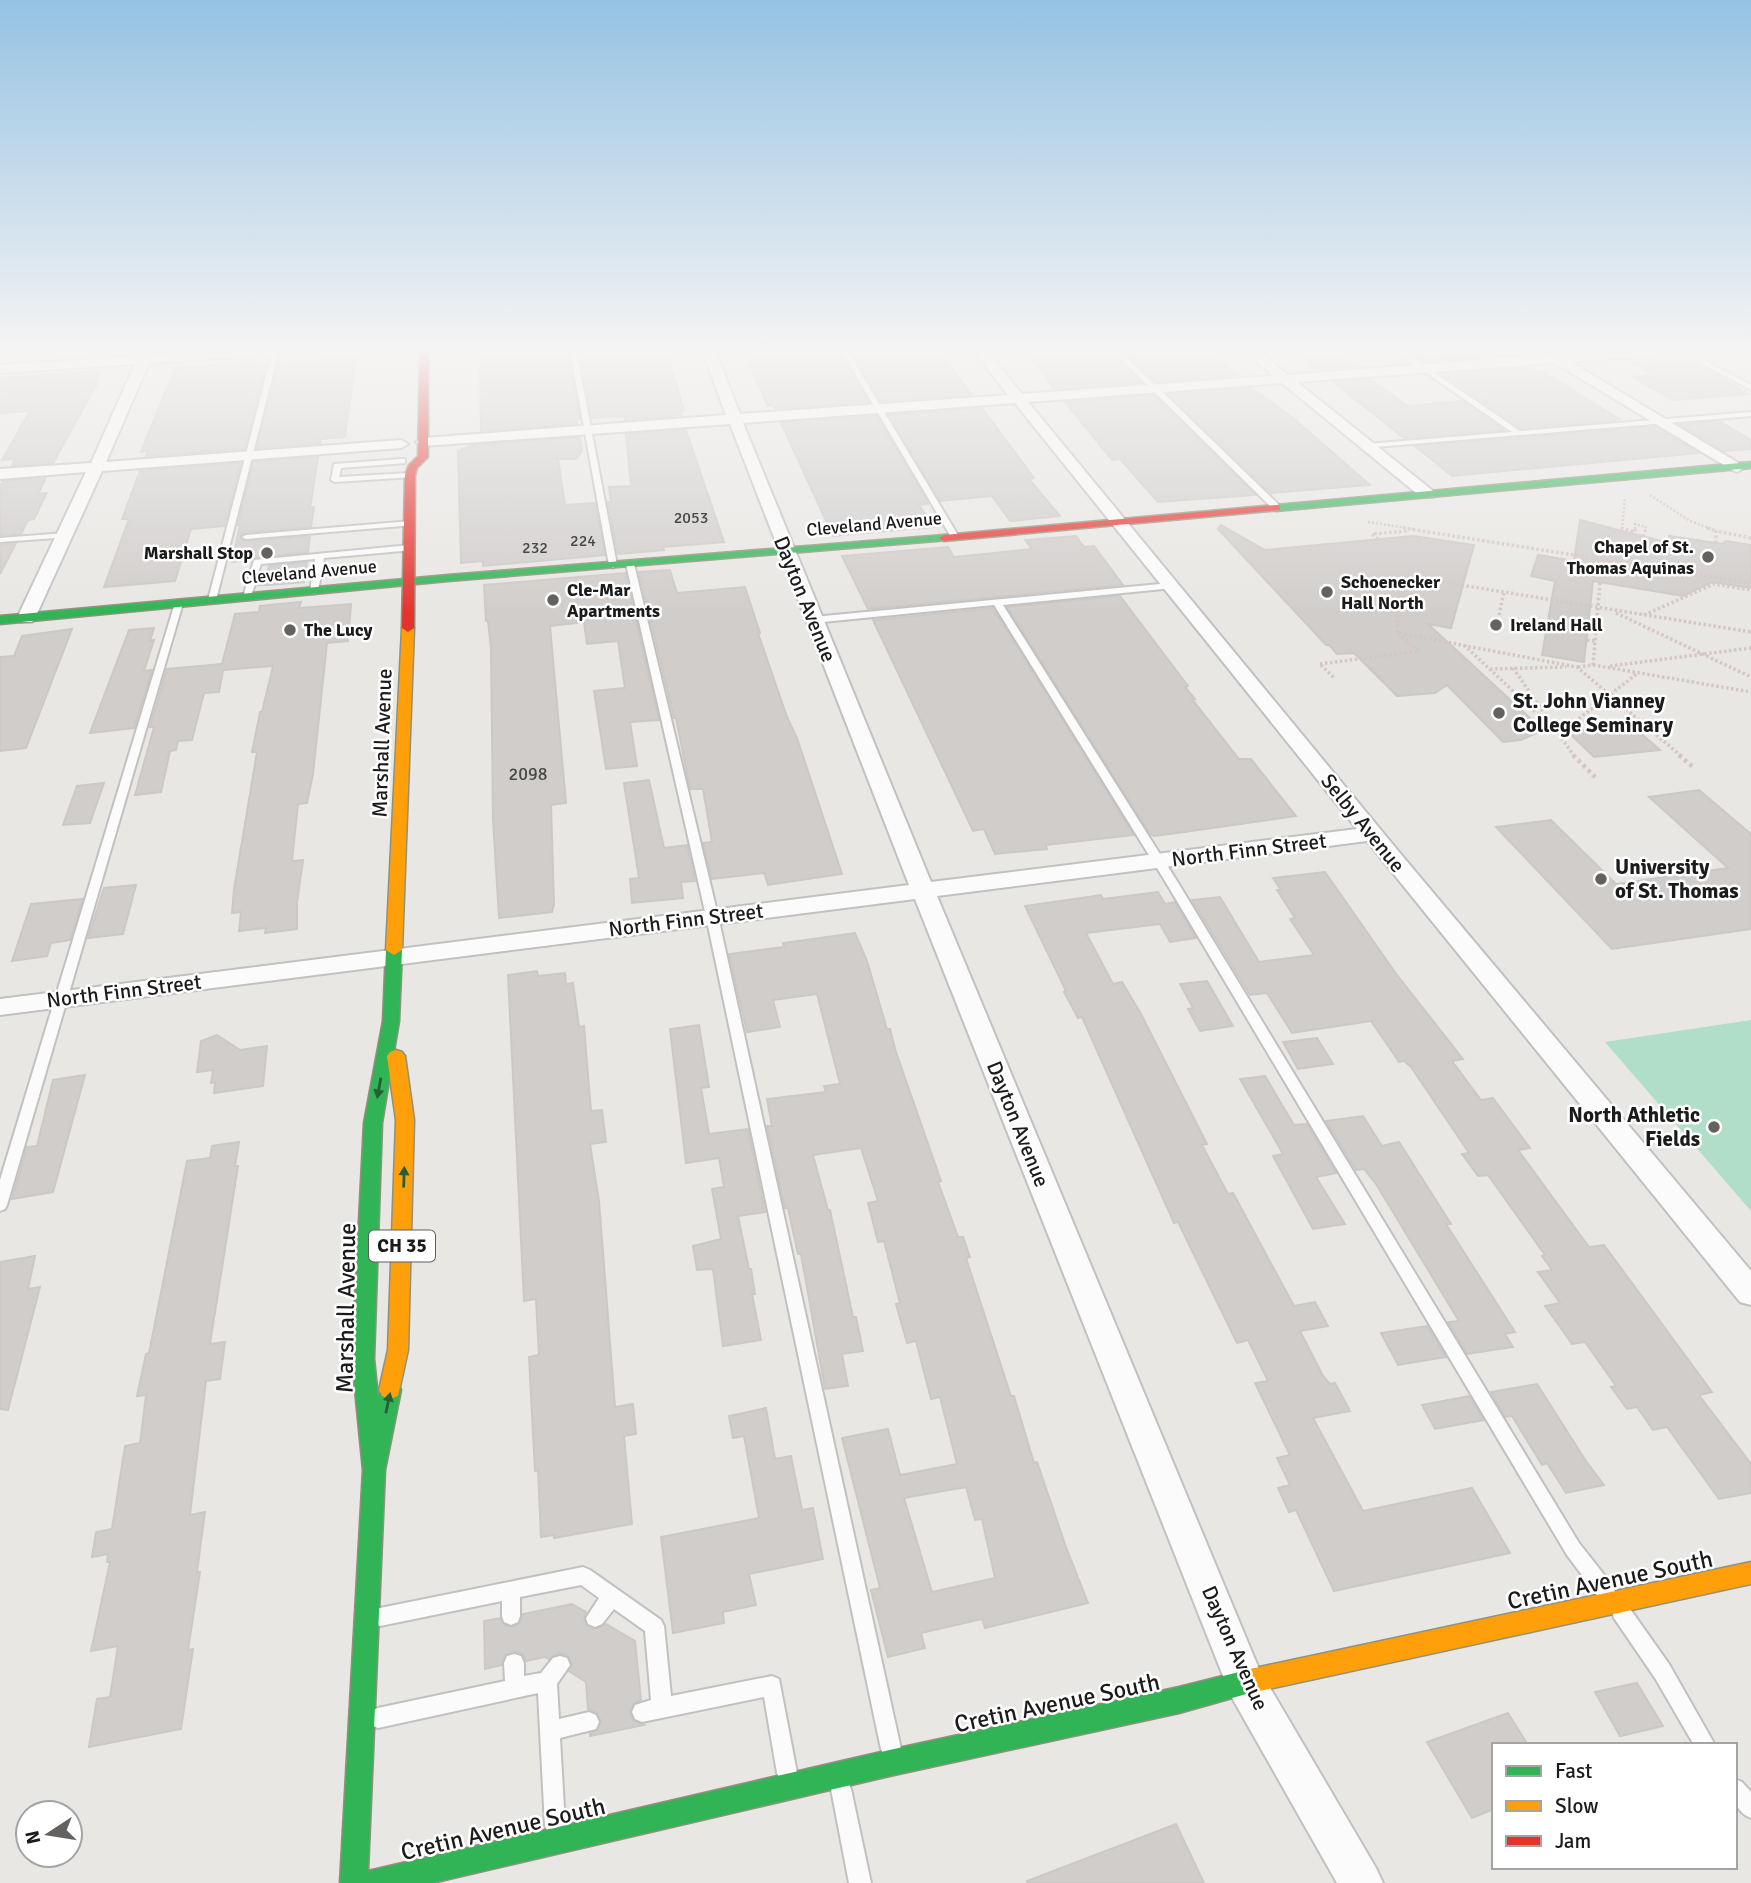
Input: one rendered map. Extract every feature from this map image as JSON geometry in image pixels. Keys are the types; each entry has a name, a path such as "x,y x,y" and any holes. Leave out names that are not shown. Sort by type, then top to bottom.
{"main road":[{"name":"Marshall Avenue","path":"354,1883 374,1470 363,1345 373,1123 391,1021 410,582 408,468 401,438"},
{"name":"Marshall Avenue","path":"408,468 423,457 423,438"},
{"name":"Cleveland Avenue","path":"0,620 212,600 250,584 312,576 410,582 955,537 1744,466"},
{"name":"Marshall Avenue","path":"374,1470 398,1350 405,1120 391,1021"},
{"name":"Cretin Avenue South","path":"373,1883 894,1762 1179,1700 1245,1682 1751,1573"}],"street":[{"path":"26,618 108,438"},
{"path":"423,442 475,438"},
{"name":"Dayton Avenue","path":"742,438 813,620 1245,1682 1361,1883"},
{"name":"Selby Avenue","path":"1050,438 1751,1293"},
{"path":"1357,438 1427,494"},
{"path":"1693,438 1744,466"},
{"path":"0,474 401,444"},
{"name":"North Finn Street","path":"0,1007 1372,834"}],"lane":[{"path":"212,600 253,438"},
{"path":"588,438 712,916 894,1762"},
{"path":"896,438 955,537"},
{"path":"1205,438 1276,508"},
{"path":"1367,446 1471,438"},
{"path":"337,466 408,468 335,480 337,466"},
{"path":"246,537 411,523"},
{"path":"0,540 66,535"},
{"path":"250,584 257,562 410,548"},
{"path":"312,576 320,556"},
{"path":"250,584 266,577"},
{"path":"813,620 1170,586"},
{"path":"0,1206 178,603"},
{"path":"998,604 1159,861 1573,1549 1662,1671 1704,1743"},
{"path":"366,1620 583,1576 654,1626 652,1710 772,1686 790,1786"},
{"path":"511,1591 511,1616"},
{"path":"595,1618 612,1597"},
{"path":"514,1663 515,1687"},
{"path":"362,1722 515,1687 553,1673 549,1731 556,1840"},
{"path":"549,1731 589,1722"},
{"path":"838,1775 860,1883"},
{"path":"1737,1791 1751,1808"}],"path":[{"path":"1593,665 1602,559 1611,530 1643,537 1646,527 1635,524 1635,532 1621,529 1628,477 1682,516 1716,531 1751,538"},
{"path":"1366,522 1751,583"},
{"path":"1378,539 1372,534 1416,530"},
{"path":"1716,531 1716,543"},
{"path":"1335,679 1320,664 1419,651 1398,633 1396,607 1411,577 1751,632"},
{"path":"1644,615 1714,584 1751,590"},
{"path":"1499,615 1504,592"},
{"path":"1609,610 1751,677"},
{"path":"1398,633 1577,667 1693,767"},
{"path":"1587,640 1595,641"},
{"path":"1464,645 1559,734"},
{"path":"1605,667 1751,648"},
{"path":"1490,669 1593,665 1751,692"},
{"path":"1513,668 1578,762 1597,779"},
{"path":"1559,734 1638,673"}],"green space":[{"name":"North Athletic Fields","path":"1751,1020 1751,1211 1605,1042"}],"building":[{"path":"15,438 67,438 53,463 12,466 15,459 2,460"},
{"path":"147,438 248,438 245,449 146,456 148,451 141,452"},
{"path":"260,438 335,438 321,439 320,443 257,448"},
{"path":"580,438 582,451 576,459 558,459 565,505 595,503 605,555 483,566 483,561 461,563 458,451 472,445"},
{"path":"626,438 689,438 724,542 618,554 608,502 611,502 609,487 631,486"},
{"path":"788,438 890,438 928,504 919,505 934,527 833,536"},
{"path":"903,438 1004,438 1034,478 1029,479 1060,516 1010,521 992,496 940,501"},
{"path":"1094,438 1197,438 1255,495 1158,502 1120,459 1112,460"},
{"path":"1214,438 1316,438 1370,485 1271,493"},
{"path":"1518,438 1673,438 1699,453 1452,476 1415,446"},
{"path":"1701,438 1751,440 1751,449 1723,451"},
{"path":"318,457 310,508 314,507 311,527 246,532 240,536 246,542 310,536 308,552 232,562 253,462"},
{"path":"241,463 224,526 191,529 175,581 104,587 129,519 122,519 140,471"},
{"path":"46,478 38,494 47,493 34,519 28,520 21,534 0,535 0,486 3,481"},
{"path":"1580,520 1669,543 1669,536 1722,544 1726,541 1751,545 1751,588 1712,582 1683,596 1593,581 1584,662 1542,655 1555,581 1531,576 1538,555 1574,561"},
{"path":"1221,525 1265,550 1413,536 1474,545 1451,628 1428,624 1543,730 1521,740 1503,742 1447,685 1435,693 1397,696 1354,653 1337,654 1326,645 1218,529"},
{"path":"1076,536 1084,547 1094,546 1123,585 868,609 842,556 948,547 954,557 1032,549 1025,540"},
{"path":"16,543 0,574 0,545"},
{"path":"307,562 304,582 268,585 272,581 266,576 269,566"},
{"path":"670,570 677,593 745,587 758,633 797,738 842,874 768,885 764,873 712,879 703,843 712,842 703,789 690,789 676,718 639,572"},
{"path":"625,573 659,720 630,722 637,766 606,769 594,691 625,688 618,641 587,644 584,622 550,626 566,803 551,805 554,904 552,912 499,918 493,819 491,648 484,585"},
{"path":"1120,596 1188,686 1185,687 1195,699 1192,699 1239,759 1251,759 1296,816 1154,836 1150,834 1007,607"},
{"path":"301,602 299,608 351,604 348,641 327,643 313,774 307,803 298,804 292,861 303,860 297,903 297,929 265,933 266,928 239,931 241,912 232,913 234,889 257,752 252,752 273,666 223,670 219,692 204,693 192,740 178,741 176,750 170,751 161,792 135,795 154,727 150,727 167,669 222,664 235,614 259,612 260,606"},
{"path":"993,608 1134,835 995,854 984,829 973,831 873,620"},
{"path":"154,628 150,641 154,640 144,671 152,670 134,728 90,733 129,630"},
{"path":"72,629 26,748 0,751 0,657 14,656 22,636"},
{"path":"1631,725 1660,750 1594,757 1568,732"},
{"path":"649,780 664,848 687,845 695,881 681,882 683,898 632,903 630,879 639,878 624,783"},
{"path":"104,783 90,823 63,825 77,786"},
{"path":"1699,790 1751,834 1751,929 1612,949 1496,827 1551,820 1616,884 1728,868 1649,797"},
{"path":"1325,872 1397,975 1463,1059 1452,1061 1481,1100 1493,1098 1530,1148 1518,1150 1589,1247 1604,1245 1712,1392 1699,1395 1751,1464 1751,1493 1719,1499 1667,1427 1653,1430 1637,1407 1627,1409 1611,1387 1616,1386 1585,1342 1572,1344 1545,1306 1560,1303 1538,1272 1552,1270 1542,1256 1545,1255 1488,1175 1478,1176 1462,1154 1469,1153 1411,1067 1404,1061 1399,1062 1371,1021 1292,1033 1267,993 1250,995 1192,900 1220,897 1259,962 1314,955 1290,919 1295,918 1277,890 1281,890 1273,878"},
{"path":"136,885 123,934 88,938 104,888"},
{"path":"1158,892 1165,904 1175,902 1196,938 1170,942 1160,924 1086,933 1113,984 1122,982 1141,1014 1207,1144 1202,1145 1228,1194 1233,1193 1294,1306 1315,1302 1328,1326 1300,1331 1323,1376 1330,1384 1335,1383 1350,1411 1313,1418 1363,1511 1472,1488 1510,1553 1334,1591 1296,1510 1289,1512 1278,1488 1290,1485 1277,1458 1290,1455 1255,1383 1268,1381 1248,1340 1237,1343 1178,1222 1174,1223 1082,1017 1078,1018 1064,992 1066,991 1025,906 1101,895 1103,899"},
{"path":"83,899 70,940 51,943 47,956 12,961 31,904"},
{"path":"855,933 867,961 887,1029 890,1029 941,1181 938,1182 958,1237 963,1237 970,1257 966,1258 1011,1396 1014,1396 1034,1463 1037,1462 1088,1603 985,1628 982,1619 921,1633 925,1648 888,1657 871,1590 880,1588 842,1438 888,1429 900,1475 957,1464 940,1397 931,1399 916,1341 907,1343 896,1304 900,1303 884,1241 878,1242 868,1203 878,1201 861,1148 813,1155 830,1210 863,1351 842,1354 848,1386 825,1389 801,1254 798,1254 788,1208 785,1208 767,1126 772,1126 767,1099 826,1092 824,1086 840,1084 817,994 773,1000 780,1027 747,1032 729,954 784,947 783,943","holes":["966,1487 975,1520 982,1519 995,1578 932,1592 904,1498"]},
{"path":"537,971 538,976 565,973 566,984 573,983 579,1027 584,1026 591,1111 602,1110 606,1142 590,1144 599,1201 615,1407 633,1404 636,1434 624,1436 632,1524 554,1538 554,1535 541,1537 538,1470 535,1471 529,1357 539,1355 536,1299 524,1301 508,975"},
{"path":"1207,981 1233,1026 1200,1031 1188,1009 1193,1008 1180,984"},
{"path":"699,1025 709,1087 701,1088 709,1134 748,1129 765,1212 738,1216 751,1269 755,1294 752,1294 761,1340 723,1346 713,1269 697,1270 693,1246 721,1239 712,1189 724,1187 719,1158 686,1163 670,1029"},
{"path":"217,1035 240,1050 267,1046 263,1086 214,1093 215,1082 211,1083 213,1070 197,1072 201,1041"},
{"path":"1317,1038 1333,1064 1298,1069 1283,1042"},
{"path":"85,1075 53,1192 12,1199 27,1147 37,1146 53,1080"},
{"path":"1265,1076 1294,1125 1307,1124 1336,1173 1316,1177 1345,1224 1313,1229 1273,1156 1283,1154 1240,1079"},
{"path":"1363,1116 1382,1146 1399,1142 1451,1224 1446,1224 1515,1332 1505,1334 1513,1347 1467,1354 1448,1322 1459,1321 1376,1184 1364,1169 1356,1170 1326,1121"},
{"path":"239,1142 235,1166 238,1166 210,1344 225,1342 220,1379 206,1381 190,1515 205,1512 197,1572 200,1572 188,1650 193,1649 181,1729 89,1747 97,1699 110,1697 118,1646 91,1651 110,1562 107,1562 108,1554 92,1557 96,1532 112,1529 125,1446 140,1443 146,1395 137,1396 146,1354 149,1353 187,1161 210,1158 212,1146"},
{"path":"35,1256 28,1289 40,1287 8,1410 0,1409 0,1262"},
{"path":"1427,1326 1446,1357 1398,1365 1381,1333"},
{"path":"1537,1384 1604,1485 1566,1493 1547,1463 1542,1465 1512,1416 1505,1417 1491,1392"},
{"path":"1469,1396 1484,1420 1435,1429 1422,1405"},
{"path":"766,1408 775,1459 791,1456 802,1510 813,1508 823,1559 749,1574 756,1605 723,1612 724,1623 673,1633 661,1537 759,1518 744,1436 733,1438 729,1416"},
{"path":"572,1604 586,1612 584,1619 587,1626 596,1629 606,1624 635,1641 641,1700 633,1704 630,1713 634,1721 644,1725 590,1736 590,1733 598,1730 601,1721 597,1713 588,1709 586,1682 569,1671 572,1664 568,1655 559,1653 549,1659 545,1657 526,1661 522,1653 513,1651 505,1655 502,1665 485,1669 484,1621 500,1618 503,1624 512,1627 520,1623 523,1614"},
{"path":"1637,1683 1663,1726 1620,1736 1595,1692"},
{"path":"1508,1713 1527,1743 1492,1743 1492,1810 1472,1818 1427,1742"},
{"path":"1176,1824 1204,1883 1027,1881"}],"traffic: fast":[{"path":"1276,508 1751,465"},
{"path":"0,620 448,578 944,538"},
{"path":"374,1470 363,1359 373,1123 391,1021 394,950"},
{"path":"354,1883 374,1470 390,1390"},
{"path":"373,1883 894,1762 1179,1700 1255,1680"}],"traffic: slow":[{"path":"394,950 408,628"},
{"path":"390,1390 398,1350 405,1120 396,1056"},
{"path":"1255,1680 1751,1573"}],"traffic: jam":[{"path":"408,628 410,475 412,467 423,457 423,438"},
{"path":"944,538 1276,508"}],"place":[{"name":"Marshall Stop","path":"267,553"},
{"name":"Chapel of St. Thomas Aquinas","path":"1708,557"},
{"name":"Schoenecker Hall North","path":"1327,592"},
{"name":"Cle-Mar Apartments","path":"553,600"},
{"name":"Ireland Hall","path":"1496,625"},
{"name":"The Lucy","path":"290,630"},
{"name":"St. John Vianney College Seminary","path":"1499,713"},
{"name":"University of St. Thomas","path":"1601,879"},
{"name":"North Athletic Fields","path":"1714,1127"}]}
